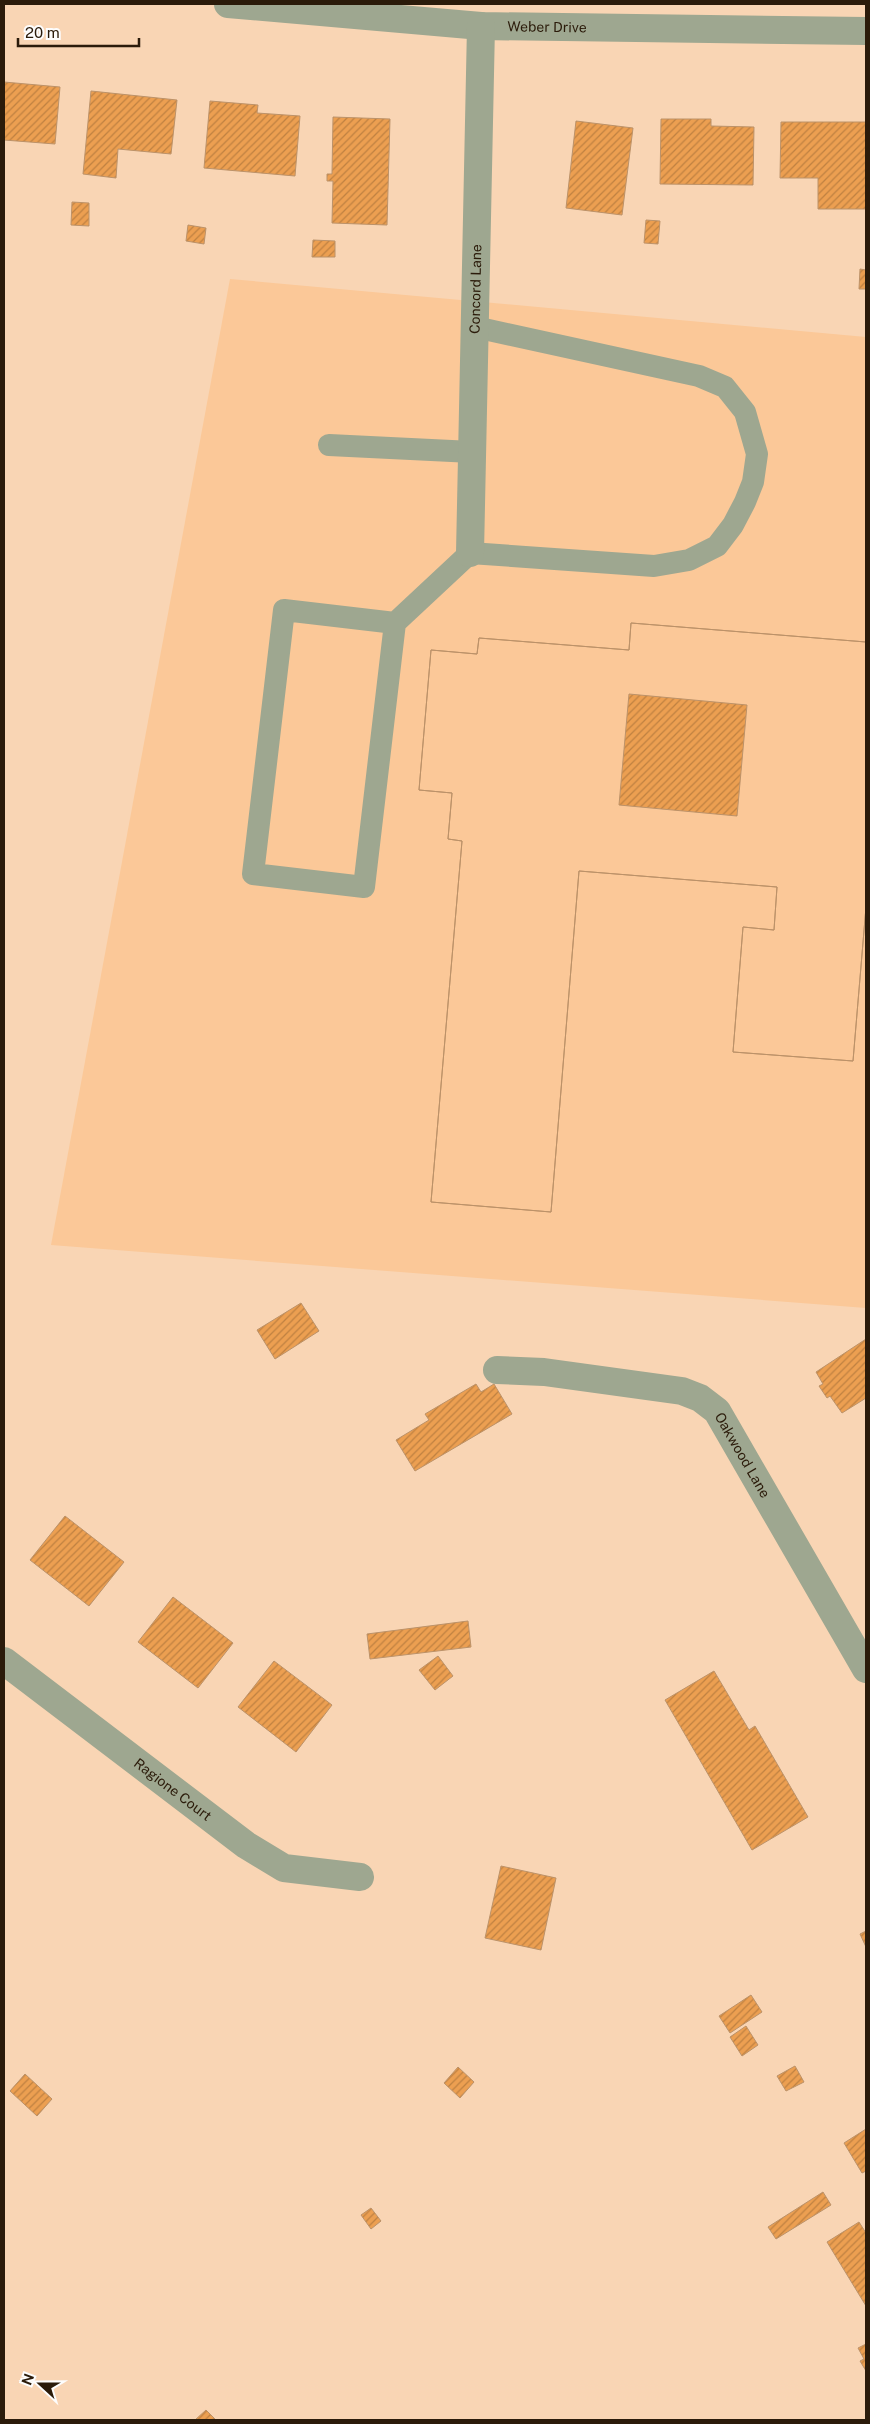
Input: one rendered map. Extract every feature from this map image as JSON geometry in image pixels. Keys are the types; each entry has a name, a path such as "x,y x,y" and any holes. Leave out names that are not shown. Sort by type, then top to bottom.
{"street":[{"name":"Weber Drive","path":"228,4 481,26 866,31"},
{"name":"Concord Lane","path":"470,552 481,26"},
{"name":"Oakwood Lane","path":"497,1370 544,1372 682,1391 700,1398 717,1411 866,1669"},
{"name":"Ragione Court","path":"4,1661 246,1845 284,1868 360,1877"}],"lane":[{"path":"395,622 284,610 253,874 364,887 395,622 470,552 654,566 689,560 717,546 733,525 753,482 757,454 745,412 725,387 699,376 475,327"},
{"path":"328,445 472,452"}],"shaded area":[{"path":"230,279 866,337 866,1308 51,1245"}],"building":[{"path":"4,82 60,87 55,144 4,140"},
{"path":"91,91 177,100 171,154 118,149 116,178 83,174"},
{"path":"210,101 258,105 257,113 300,116 295,176 204,168"},
{"path":"333,117 390,119 387,225 332,223 333,181 327,181 327,174 332,174"},
{"path":"661,119 711,119 711,126 754,127 753,185 660,184"},
{"path":"576,121 633,128 622,215 566,208"},
{"path":"781,122 866,122 866,209 818,209 818,178 780,178"},
{"path":"72,202 89,203 89,226 71,225"},
{"path":"646,220 660,221 658,244 644,243"},
{"path":"188,225 206,228 204,244 186,241"},
{"path":"313,240 335,241 335,257 312,257"},
{"path":"860,269 866,270 866,289 859,289"},
{"path":"631,623 866,642 866,907 853,1061 733,1052 743,927 774,930 777,887 579,871 551,1212 431,1202 462,841 448,839 452,793 419,790 431,650 477,654 479,638 629,650","holes":["629,694 747,705 737,816 619,805"]},
{"path":"631,623 866,642 866,907 853,1061 733,1052 743,927 774,930 777,887 579,871 551,1212 431,1202 462,841 448,839 452,793 419,790 431,650 477,654 479,638 629,650"},
{"path":"301,1303 319,1331 275,1359 257,1330"},
{"path":"866,1339 866,1398 842,1413 830,1396 827,1398 819,1386 823,1384 816,1372"},
{"path":"476,1384 481,1392 494,1384 512,1414 415,1471 396,1440 429,1420 425,1414"},
{"path":"65,1516 124,1562 89,1606 30,1560"},
{"path":"173,1597 233,1643 198,1688 138,1642"},
{"path":"468,1621 471,1647 370,1659 367,1634"},
{"path":"438,1656 453,1676 435,1690 419,1670"},
{"path":"274,1661 332,1705 296,1752 238,1707"},
{"path":"714,1671 749,1730 755,1726 808,1817 752,1850 665,1700"},
{"path":"501,1866 556,1878 541,1950 485,1938"},
{"path":"866,1931 866,1947 860,1934"},
{"path":"751,1995 762,2012 730,2033 719,2016"},
{"path":"746,2026 758,2045 742,2056 730,2037"},
{"path":"795,2066 804,2082 786,2091 777,2076"},
{"path":"458,2067 474,2082 460,2098 444,2083"},
{"path":"25,2074 52,2099 37,2116 10,2091"},
{"path":"866,2129 866,2171 862,2173 844,2143"},
{"path":"823,2192 831,2205 776,2239 768,2227"},
{"path":"371,2208 381,2221 371,2229 361,2215"},
{"path":"859,2222 866,2233 866,2306 827,2242"},
{"path":"866,2344 866,2371 860,2361 864,2359 858,2348"},
{"path":"206,2410 216,2420 195,2420"}]}
